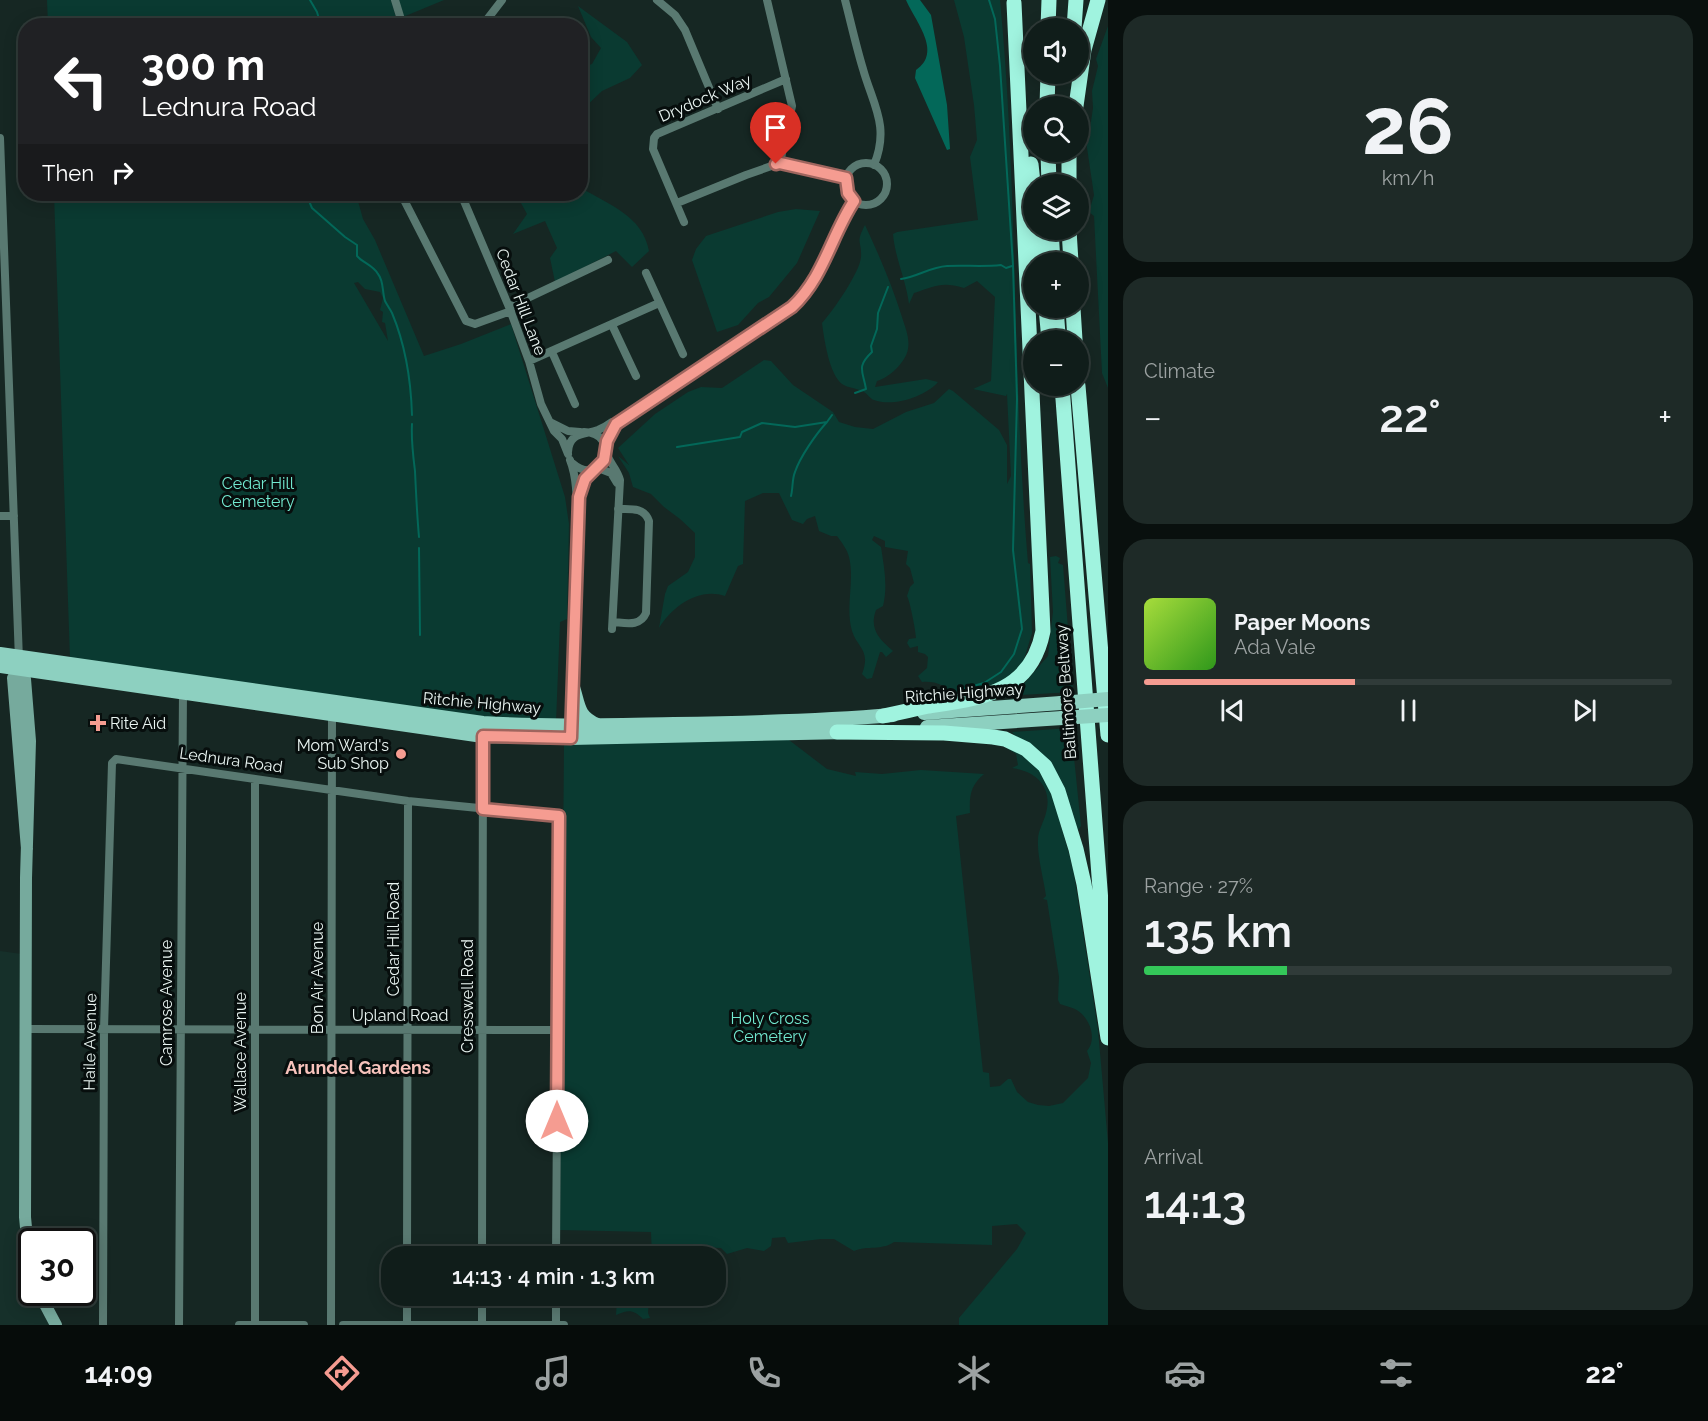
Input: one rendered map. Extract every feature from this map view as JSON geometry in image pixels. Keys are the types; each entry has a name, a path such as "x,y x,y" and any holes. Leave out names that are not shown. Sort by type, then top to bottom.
{"highway":[{"path":"1048,18 1049,0"},
{"path":"1075,18 1076,0"},
{"path":"1077,96 1084,50 1098,0"},
{"path":"1013,2 1032,174"},
{"path":"883,716 989,694 1011,685 1033,661 1043,631 1013,2"},
{"path":"1055,396 1070,507"},
{"name":"Baltimore Beltway","path":"1063,396 1108,995"},
{"path":"1079,396 1108,735"},
{"path":"837,732 944,733 993,737 1005,739 1026,749 1045,766 1058,791 1079,861 1108,1038"}],"main road":[{"name":"Ritchie Highway","path":"0,654 19,663 332,709 483,736 571,732 837,732 1108,715"},
{"name":"Ritchie Highway","path":"0,666 19,663"},
{"path":"573,687 581,714 587,721 597,725"},
{"name":"Ritchie Highway","path":"332,709 571,732 597,725 779,722 1108,699"}],"street":[{"path":"395,0 401,18"},
{"path":"488,18 502,0"},
{"path":"657,0 675,15 685,30 718,109"},
{"path":"767,0 792,106 780,163"},
{"path":"845,0 863,72 879,111 879,154 874,165"},
{"name":"Drydock Way","path":"684,222 653,149 654,138 657,134 786,79"},
{"path":"0,138 3,322 10,419 19,663 25,679 22,750 24,778 28,785 26,1228"},
{"path":"677,203 780,163 846,178"},
{"path":"863,163 874,165 885,175 884,194 880,199 869,204 854,201 848,193 846,178 857,165 863,163"},
{"path":"405,201 466,321 475,324 608,260"},
{"name":"Cedar Hill Lane","path":"464,201 510,309 529,361 541,404 554,431 562,439 569,457"},
{"path":"571,732 579,497 585,479 604,460 609,436 616,424 766,326 805,295 827,256 842,219 854,201"},
{"path":"646,273 682,354"},
{"path":"529,361 659,303"},
{"path":"612,325 636,376"},
{"path":"552,352 575,404"},
{"path":"0,419 10,419"},
{"path":"550,422 568,431 596,435 603,441 609,460 617,470 620,480 618,509 613,626 638,623 646,613 649,521 640,510 618,509"},
{"path":"579,497 575,492 576,475 569,457 570,442 583,432 598,430 612,422 616,424"},
{"path":"569,457 580,469 596,469 613,474 619,489"},
{"path":"0,516 14,516"},
{"path":"19,663 13,678 16,716 20,719 23,736 27,849"},
{"name":"Camrose Avenue","path":"179,1325 183,687"},
{"name":"Bon Air Avenue","path":"331,1325 332,709"},
{"name":"Cresswell Road","path":"482,1246 483,736"},
{"name":"Lednura Road","path":"113,759 408,801 559,816 558,1030"},
{"name":"Haile Avenue","path":"103,1325 104,1029 113,759"},
{"name":"Wallace Avenue","path":"255,779 255,1325"},
{"name":"Cedar Hill Road","path":"407,1246 408,801"},
{"name":"Upland Road","path":"26,1029 558,1030"},
{"path":"556,1246 558,1030"},
{"path":"46,1306 56,1325"},
{"path":"407,1306 407,1325"},
{"path":"482,1306 482,1325"},
{"path":"556,1306 556,1325"},
{"path":"239,1325 304,1325"},
{"path":"343,1325 564,1325"}],"shaded area":[{"path":"906,0 920,0 931,15 947,105 950,149 947,150 915,78 916,70 924,63 927,45"},
{"path":"0,951 22,954 25,1228 18,1228 18,1306 41,1306 50,1325 0,1325"}],"green space":[{"path":"47,0 391,0 396,18 48,18"},
{"path":"397,0 444,0 403,17"},
{"path":"954,0 1000,0 1010,141 1019,422 1028,563 1030,564 1032,633 1021,669 982,692 954,697 948,689 940,685 922,682 918,676 927,668 928,657 918,652 918,646 910,648 907,643 909,639 916,638 907,596 914,583 910,568 906,564 908,551 885,547 885,541 874,536 872,540 881,547 885,584 883,606 876,610 874,623 880,638 893,651 886,657 880,652 872,678 867,679 862,674 865,660 863,650 852,631 850,622 851,566 847,551 837,536 819,531 815,516 807,519 803,524 792,520 779,493 763,493 745,501 743,564 738,566 725,596 705,594 687,601 678,606 659,628 668,586 688,572 695,557 695,533 651,494 633,487 629,473 618,456 629,465 618,448 655,414 688,392 701,387 722,388 764,360 771,361 793,385 833,412 839,422 855,427 873,429 906,412 934,403 949,389 953,391 999,430 1007,445 1007,484 1011,476 1007,394 1006,396 973,389 991,381 995,297 977,281 964,288 939,285 928,288 914,293 909,304 893,234 978,220 970,157 977,140 974,105 964,37"},
{"path":"578,6 627,42 642,65 630,78 602,91 588,104 588,65 592,64 601,48 591,37 588,30 588,18 583,18"},
{"path":"1108,26 1108,388 1102,373 1094,216 1089,212 1094,195 1089,161 1089,135 1093,108 1092,91 1098,66 1096,59"},
{"path":"588,192 623,212 632,220 640,229 649,251 632,267 616,251 555,282 550,258 557,248 545,221 513,234 527,214 520,201 588,201"},
{"name":"Cedar Hill Cemetery","path":"54,201 358,201 363,219 375,240 424,356 511,324 565,497 569,524 567,619 560,622 556,722 484,719 70,659","holes":["358,282 365,289 380,292 383,298 380,310 383,312 382,322 385,323 388,341 354,283"]},
{"path":"796,209 820,211 797,263 769,297 758,303 738,325 717,332 692,260 696,249 706,236 778,212"},
{"path":"865,225 894,293 908,341 907,354 900,364 887,377 877,381 875,387 926,379 938,382 917,396 899,401 874,400 864,392 842,384 830,364 826,346 822,323 839,301 856,272 861,257 860,239"},
{"path":"1050,557 1060,558 1058,563 1063,565 1073,692 1003,696 1021,687 1048,656 1053,612"},
{"path":"1071,728 1081,826 1078,830 1062,792 1012,732"},
{"name":"Holy Cross Cemetery","path":"789,740 827,769 856,776 855,772 882,774 921,770 984,774 976,782 972,791 970,813 956,816 983,1072 989,1073 990,1087 1000,1086 1011,1079 1017,1092 1028,1102 1049,1106 1063,1103 1088,1078 1091,1063 1087,1051 1092,1034 1088,1022 1080,1012 1060,1004 1058,1000 1059,977 1047,900 1043,899 1046,896 1038,846 1039,833 1048,804 1045,788 1035,777 1012,768 1018,765 1016,754 1006,748 1031,756 1048,780 1073,868 1098,1030 1108,1143 1108,1325 959,1325 959,1318 1017,1249 1026,1233 1017,1224 992,1226 992,1245 894,1242 889,1245 854,1251 834,1239 788,1243 785,1237 772,1238 771,1246 764,1251 747,1248 727,1254 726,1246 652,1246 651,1232 560,1230 564,744"},
{"path":"617,1306 648,1306 650,1318 643,1319 630,1311 616,1315"}],"waterway":[{"path":"310,0 319,18"},
{"path":"962,689 984,683 1001,672 1014,654 1022,629 1013,550 1017,399 1013,265 1000,66 995,19 989,0"},
{"path":"309,201 312,208 357,245 357,256 373,268 380,277 385,301 397,325 404,350 412,415"},
{"path":"901,279 947,266 1001,265 1006,268 1012,266"},
{"path":"855,393 866,389 862,366 872,352 871,346 877,329 878,313 888,287"},
{"path":"677,447 740,437 742,432 762,423 795,427 827,422 832,415"},
{"path":"791,496 797,466 827,422"},
{"path":"412,424 419,537"},
{"path":"419,548 420,635"}],"place":[{"name":"Rite Aid","path":"98,723"},
{"name":"Mom Ward's Sub Shop","path":"401,754"}],"district":[{"name":"Arundel Gardens","path":"358,1067"}],"route":[{"path":"557,1121 559,816 483,809 483,736 571,738 579,497 585,479 604,460 607,441 616,424 792,307 805,295 827,256 842,219 854,201 848,193 846,178 776,164"}]}
